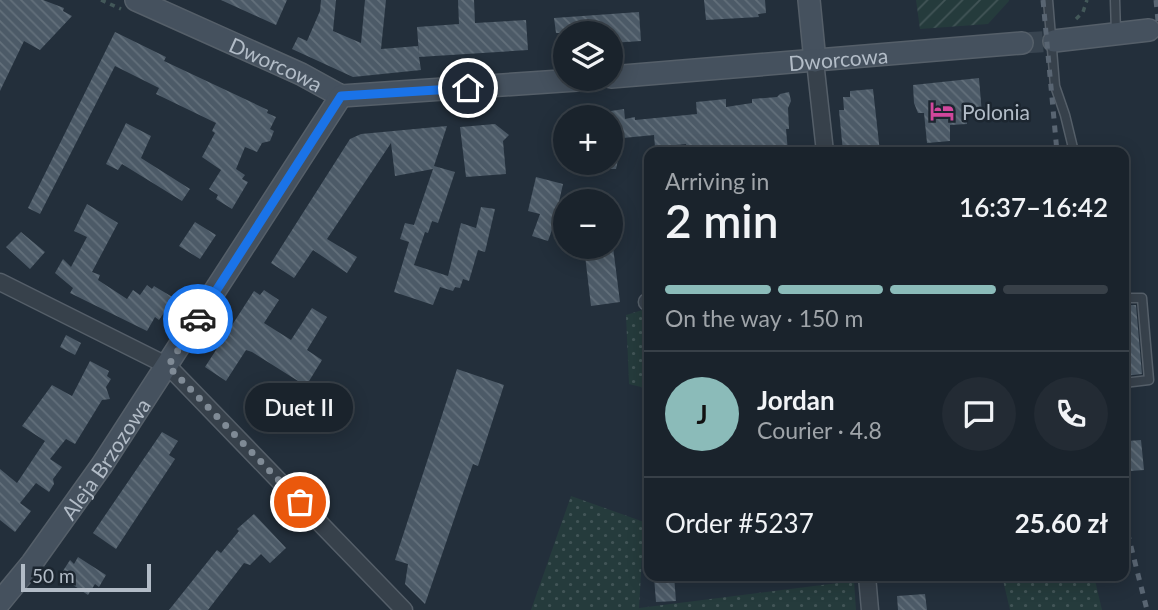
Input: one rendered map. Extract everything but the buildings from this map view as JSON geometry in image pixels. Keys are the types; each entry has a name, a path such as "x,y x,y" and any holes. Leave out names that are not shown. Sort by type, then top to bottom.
{"street":[{"path":"808,0 824,147"},
{"name":"Dworcowa","path":"130,6 301,74 341,96 553,82"},
{"path":"1054,41 1149,30"},
{"name":"Dworcowa","path":"623,76 1022,43"},
{"name":"Aleja Brzozowa","path":"0,602 32,563 168,366 341,96"},
{"path":"0,282 168,366 404,610"},
{"path":"867,581 870,610"}],"lane":[{"path":"1048,0 1055,86 1073,147"},
{"path":"1115,0 1116,33"},
{"path":"1129,298 1142,298 1149,380 1129,382"}],"path":[{"path":"101,0 130,6"},
{"path":"1070,23 1083,12 1087,0"}],"green space":[{"path":"916,0 1009,1 988,24 920,29"},
{"path":"644,310 644,388 629,384 626,315"},
{"path":"571,496 644,522 639,608 854,581 856,610 531,610"},
{"path":"1003,581 1095,581 1102,610 1010,610"}],"tunnel":[{"path":"1022,43 1054,41"}],"railway":[{"path":"1043,0 1057,147"},
{"path":"1156,0 1158,21"},
{"path":"1129,539 1147,610"}],"way so far":[{"path":"198,319 168,366 300,502"}],"place":[{"name":"Polonia","path":"942,111"},
{"name":"Duet II","path":"300,502"}],"route":[{"path":"198,319 341,96 468,88"}]}
